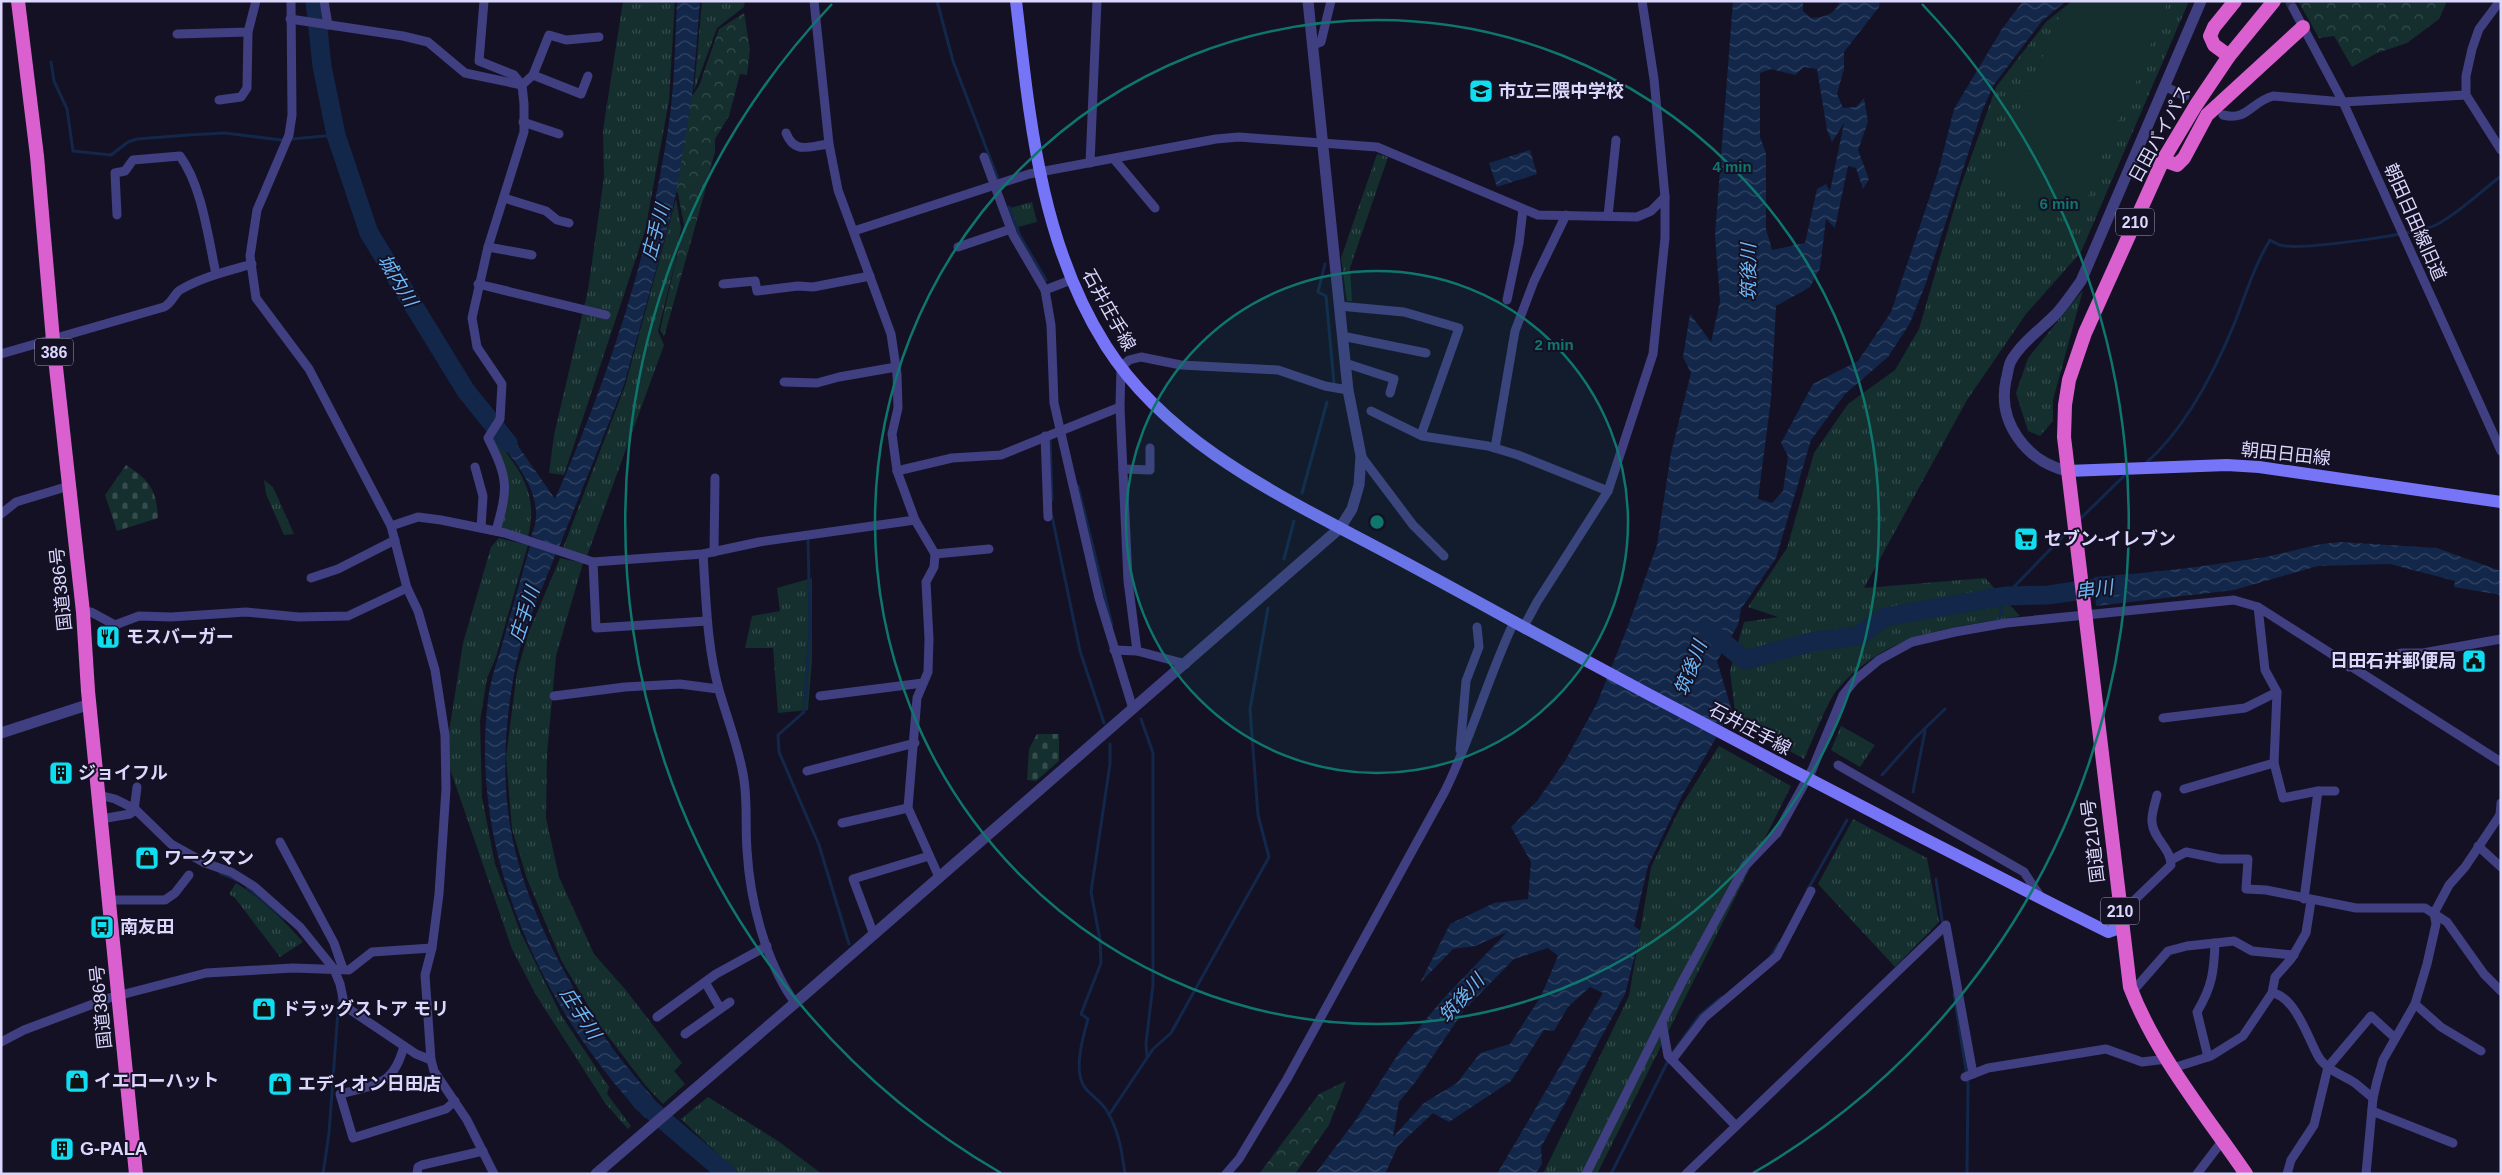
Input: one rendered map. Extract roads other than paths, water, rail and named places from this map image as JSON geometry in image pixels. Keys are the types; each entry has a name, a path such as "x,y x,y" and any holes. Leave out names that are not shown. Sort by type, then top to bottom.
{"highway":[{"name":"国道386号","path":"18,1 37,156 53,340 83,612 90,704 136,1174"},
{"path":"2229,56 2214,45 2210,36 2214,27 2235,1"},
{"name":"日田バイパス","path":"2066,471 2064,421 2069,380 2085,333 2163,160 2196,105 2229,56 2274,1"},
{"path":"2163,160 2177,165 2184,158 2207,115 2304,26"},
{"name":"国道210号","path":"2066,471 2121,921 2132,992 2143,1018 2170,1063 2246,1174"}],"main road":[{"name":"石井庄手線","path":"1016,1 1038,172 1051,224 1071,280 1092,322 1121,367 1148,398 1175,424 1232,466 1266,488 1535,635 1807,779 2108,932 2121,921"},
{"name":"朝田日田線","path":"2066,471 2227,465 2259,467 2501,502"}],"street":[{"path":"219,100 240,96 248,88 248,32 256,1"},
{"path":"291,1 292,115 288,139 257,210 250,256 256,298 309,368 392,526 407,588 418,611 435,670 446,735 446,789 439,894 432,948 425,976 431,1060 434,1071 467,1120 494,1174"},
{"path":"324,1 326,25"},
{"path":"484,1 479,61 514,75 522,85 524,132 488,247 478,284 472,318 474,336 484,360 502,384 500,419 488,438 505,481 506,496 500,532"},
{"path":"814,1 829,144 838,190 891,334 896,368 898,408 892,434 897,471 915,520 935,554 934,567 926,582 929,639 928,672 916,698 908,808 939,877"},
{"path":"1090,163 1097,1"},
{"path":"596,1174 1186,664 1340,528 1352,509 1359,485 1362,456 1348,390 1308,1"},
{"path":"1313,46 1321,42 1331,1"},
{"path":"1226,1174 1239,1159 1287,1079 1459,763 1490,676 1519,625 1608,491 1653,354 1665,238 1665,197 1654,78 1642,1"},
{"path":"2066,471 2037,458 2016,436 2008,422 2003,400 2011,362 2036,333 2057,313 2081,281 2201,1"},
{"path":"2500,1 2479,29 2466,76 2466,95 2501,150"},
{"name":"朝田日田線旧道","path":"2293,8 2343,102 2501,451"},
{"path":"290,19 403,36 428,42 464,73 522,85"},
{"path":"178,34 248,32"},
{"path":"522,85 533,75 548,35 566,40 599,37"},
{"path":"533,75 581,94 588,76"},
{"path":"2164,86 2185,96"},
{"path":"2223,115 2233,118 2244,115 2263,99 2273,96 2343,102 2466,95"},
{"path":"523,122 559,134"},
{"path":"786,133 790,144 796,148 829,144"},
{"path":"854,231 1038,172 1216,139 1239,138 1377,147 1538,215 1637,217 1650,211 1665,197"},
{"path":"1608,216 1616,140"},
{"path":"118,215 115,173 125,171 133,160 180,156 189,168 203,214 216,274"},
{"path":"984,157 1011,230 1045,290 1051,325 1054,403 1099,598 1118,650 1133,709"},
{"path":"1114,159 1155,208"},
{"path":"504,198 546,211 557,220 569,223"},
{"path":"1507,300 1519,243 1523,209"},
{"path":"1495,448 1515,331 1534,281 1566,215"},
{"path":"958,247 1011,230"},
{"path":"488,247 532,256"},
{"path":"1,354 167,305 179,291 216,274 252,264"},
{"path":"723,284 755,281 757,291 798,286 813,287 870,276"},
{"path":"1045,290 1071,280"},
{"path":"478,284 606,315"},
{"path":"1339,306 1404,312 1459,328 1421,435"},
{"path":"1342,336 1426,353"},
{"path":"1137,651 1128,581 1120,407 1121,367 1129,360 1141,357 1181,365 1278,370 1325,386 1348,390"},
{"path":"1345,363 1394,379 1390,393"},
{"path":"784,382 817,383 839,377 896,368"},
{"path":"897,471 952,458 1001,455 1061,429 1120,407"},
{"path":"1371,411 1421,435 1495,448 1608,491"},
{"path":"1045,436 1048,517"},
{"path":"1123,470 1150,470 1150,448"},
{"path":"1362,456 1414,525 1444,556"},
{"path":"475,467 484,496 481,528"},
{"path":"714,552 715,478"},
{"path":"1,514 16,502 69,486"},
{"path":"392,526 418,517 481,528 500,532 593,562 703,554 768,541 915,520"},
{"path":"312,578 338,569 388,546 395,540"},
{"path":"935,554 988,549"},
{"path":"703,554 707,621 718,689 739,750 744,781 747,850 751,883 767,946 781,983 795,1003"},
{"path":"593,562 596,628 707,621"},
{"path":"83,612 91,612 116,625 139,616 171,618 246,612 298,617 348,616 407,588"},
{"path":"1586,1174 1662,1022 1745,866 1778,834 1807,779 1843,695 1854,680 1879,660 1912,642 2006,623 2234,600 2258,607 2349,667 2501,762"},
{"path":"2258,607 2265,670 2277,692 2274,764 2283,798 2318,791 2335,791"},
{"path":"1459,763 1466,682 1479,647 1476,627"},
{"path":"2349,667 2401,653 2423,653 2501,639"},
{"path":"1118,650 1137,651 1186,664"},
{"path":"820,696 923,683"},
{"path":"554,696 680,684 718,689"},
{"path":"2163,718 2245,708 2277,692"},
{"path":"1,733 90,704"},
{"path":"807,772 914,743"},
{"path":"2184,790 2274,764"},
{"path":"1838,765 2024,872 2041,899"},
{"path":"133,812 137,787"},
{"path":"1686,1174 1943,927 1969,1076 1988,1068 2106,1049 2142,1062 2170,1063 2208,1057 2243,1036 2272,993 2275,977 2294,955 2306,933 2318,791"},
{"path":"99,794 115,798 171,844 206,863 231,872 255,887 300,927 334,969 340,984 344,1003 416,1054 431,1060"},
{"path":"2121,921 2171,865 2171,860 2156,836 2152,824 2157,795"},
{"path":"2366,1174 2373,1098 2383,1060 2414,1004 2427,964 2436,924 2434,913 2449,885 2465,868 2500,816 2501,803"},
{"path":"842,823 908,808"},
{"path":"101,819 133,812"},
{"path":"280,842 334,943 334,969"},
{"path":"2478,846 2501,867"},
{"path":"2171,860 2186,852 2220,859 2248,859 2246,889 2266,890 2308,900 2356,908 2425,908 2447,922 2484,974 2501,991"},
{"path":"874,935 862,908 853,879 929,856"},
{"path":"109,900 166,900 189,875"},
{"path":"1670,1058 1704,1018 1777,956 1811,892"},
{"path":"2132,992 2168,951 2234,941 2252,951 2294,955"},
{"path":"2208,1057 2197,1012 2208,993 2214,974 2215,943"},
{"path":"657,1016 705,982 767,946"},
{"path":"1,1042 24,1030 119,995 206,973 349,970 372,952 432,948"},
{"path":"705,982 720,1008"},
{"path":"2272,993 2280,994 2290,1004 2319,1058 2328,1067 2356,1084 2373,1098"},
{"path":"685,1034 730,1002"},
{"path":"2414,1004 2441,1027 2481,1051"},
{"path":"2287,1174 2291,1160 2314,1125 2328,1067 2371,1016 2396,1038"},
{"path":"1662,1022 1670,1058 1736,1126"},
{"path":"404,1046 399,1065 390,1077 340,1094 353,1138 446,1108 455,1101"},
{"path":"2372,1111 2453,1143"},
{"path":"2197,1174 2223,1140"},
{"path":"417,1174 418,1167 422,1165 482,1151"}],"water":[{"path":"677,1 700,1 693,90 676,194 624,385 559,547 531,536 536,508 533,495 520,469 494,434 502,423 555,499 575,453 610,359 626,311 652,214 670,115"},
{"name":"筑後川","path":"1733,1 1803,1 1803,11 1811,18 1829,14 1838,6 1840,1 1880,1 1879,7 1844,52 1844,69 1837,94 1843,108 1856,107 1864,98 1868,122 1858,150 1869,179 1863,189 1856,168 1848,166 1835,228 1826,219 1820,268 1810,287 1776,306 1771,399 1758,499 1772,503 1783,491 1788,456 1781,443 1813,384 1858,361 1891,312 1939,169 1954,109 2002,29 2023,1 2066,1 2042,21 1993,86 1981,114 1926,283 1910,323 1888,357 1845,394 1811,440 1776,558 1741,609 1738,625 1717,661 1732,711 1683,794 1648,866 1634,926 1641,931 1625,994 1541,1147 1542,1164 1535,1174 1497,1174 1603,993 1590,987 1568,1007 1554,1031 1544,1030 1511,1081 1449,1122 1433,1113 1398,1146 1385,1174 1315,1174 1355,1121 1402,1048 1443,999 1507,932 1475,946 1453,949 1420,983 1450,924 1494,903 1528,899 1531,862 1511,827 1537,801 1565,761 1597,703 1628,626 1657,545 1671,453 1691,373 1683,357 1690,314 1711,342 1720,301 1715,235","holes":["1804,67 1817,69 1827,130 1832,142 1844,123 1830,191 1826,184 1817,189 1805,243 1772,250 1766,229 1766,153 1760,137 1760,73 1771,69 1795,75","1548,948 1558,956 1541,996 1510,1044 1480,1053 1457,1083 1424,1103 1393,1137 1399,1102 1417,1080 1464,1010 1514,959"]},
{"path":"1530,150 1537,174 1497,187 1489,163"},
{"path":"2340,542 2437,548 2501,571 2501,595 2454,587 2455,581 2390,564 2318,566 2234,590 2096,606 2094,577 2265,557 2311,546"},
{"path":"530,546 556,553 526,628 514,675 508,712 505,768 510,825 524,882 535,911 562,967 609,1043 659,1105 645,1118 608,1075 574,1028 545,978 520,925 502,870 490,814 485,757 489,693"}],"waterway":[{"name":"城内川","path":"315,1 322,66 336,135 369,233 466,391 508,443"},
{"path":"937,1 953,61 998,179"},
{"path":"51,62 54,81 67,109 73,151 111,155 128,142 137,139 188,135 225,133 281,140 336,135"},
{"path":"2145,464 2173,434 2198,398 2227,341 2255,270 2270,240 2280,245 2310,246 2358,241 2425,229 2453,215 2501,176"},
{"path":"1009,207 1020,236 1046,280"},
{"path":"1325,264 1318,292 1326,296 1334,383"},
{"path":"1302,493 1327,402"},
{"path":"1050,437 1052,500"},
{"path":"2079,520 2126,474"},
{"path":"1078,486 1112,625"},
{"path":"1052,516 1080,651 1104,723"},
{"path":"1284,559 1294,521"},
{"path":"1999,621 2005,596 2071,528"},
{"path":"808,539 810,627 804,712 778,735 779,752 819,845 849,944"},
{"name":"串川","path":"1708,630 1745,660 1811,642 1858,636 1885,617 2005,596 2048,595 2118,585"},
{"path":"1109,1115 1153,1049 1171,1033 1269,857 1258,815 1250,709 1268,608"},
{"path":"1882,775 1915,738 1945,709"},
{"path":"1141,719 1153,753 1153,985 1146,1043 1147,1057"},
{"path":"1913,792 1925,731"},
{"path":"1110,744 1110,764 1091,892 1100,940 1101,963 1081,1014 1088,1019 1081,1045 1079,1065 1082,1082 1086,1089 1105,1108 1114,1126 1125,1174"},
{"path":"1808,889 1847,820"},
{"path":"220,873 237,880"},
{"path":"1936,879 1943,926"},
{"path":"247,887 284,918"},
{"path":"1771,956 1779,943"},
{"path":"1954,994 1968,1083 1967,1174"},
{"path":"323,1174 329,1133 339,997"},
{"path":"1672,1054 1699,1016 1722,997"},
{"path":"1611,1174 1669,1059"},
{"name":"庄手川","path":"636,1094 642,1102 727,1174"}],"tunnel":[{"path":"2289,1 2293,8"}],"place":[{"name":"市立三隈中学校","path":"1481,91"},
{"name":"セブン-イレブン","path":"2026,539"},
{"name":"モスバーガー","path":"108,637"},
{"name":"日田石井郵便局","path":"2474,661"},
{"name":"ジョイフル","path":"61,773"},
{"name":"ワークマン","path":"147,858"},
{"name":"南友田","path":"102,927"},
{"name":"ドラッグストア モリ","path":"264,1009"},
{"name":"イエローハット","path":"77,1081"},
{"name":"エディオン日田店","path":"280,1084"},
{"name":"G-PALA","path":"62,1149"}]}
